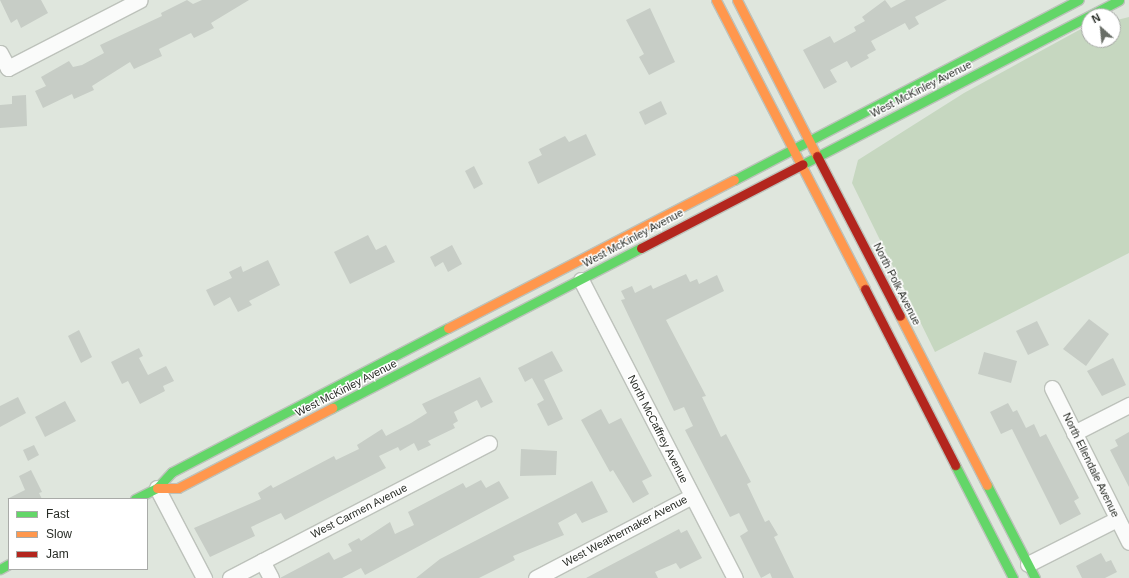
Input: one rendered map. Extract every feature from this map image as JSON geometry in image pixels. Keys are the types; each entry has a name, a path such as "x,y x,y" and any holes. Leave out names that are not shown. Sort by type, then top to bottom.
{"main road":[{"path":"716,0 802,164 1013,578"},
{"name":"North Polk Avenue","path":"737,0 1035,578"},
{"name":"West McKinley Avenue","path":"157,488 178,488 1118,0"},
{"name":"West McKinley Avenue","path":"137,498 157,488 172,472 1071,2"},
{"path":"680,227 678,221 682,215 730,180"},
{"path":"957,468 970,476 1011,556 1028,564"}],"street":[{"path":"0,53 8,68 140,0"},
{"name":"North McCaffrey Avenue","path":"581,280 735,578"},
{"name":"North Ellendale Avenue","path":"1052,388 1129,542"},
{"path":"1074,433 1129,405"},
{"name":"West Carmen Avenue","path":"230,578 489,443"},
{"path":"157,488 204,578"},
{"name":"West Weathermaker Avenue","path":"536,578 692,496"},
{"path":"1028,564 1117,519"},
{"path":"262,561 271,578"}],"green space":[{"path":"1129,17 1129,253 935,352 852,183 858,160 964,93 1081,29 1081,48 1121,48 1121,19"}],"building":[{"path":"0,0 41,0 48,13 21,28 17,19 11,23"},
{"path":"187,0 193,4 202,0 249,0 211,23 214,28 194,38 191,33 159,49 162,56 134,69 130,62 92,86 94,90 74,99 72,94 43,108 35,91 46,86 41,77 69,61 73,67 82,65 104,53 100,45 162,16 161,13"},
{"path":"885,0 891,8 906,0 947,0 915,17 919,24 909,30 905,23 871,41 876,50 867,55 869,58 851,68 847,61 830,70 837,82 824,89 803,50 830,36 834,43 856,31 854,27 865,21 862,17"},
{"path":"650,8 675,62 649,75 639,57 644,54 626,20"},
{"path":"26,95 27,126 0,128 0,105 12,104 12,96"},
{"path":"661,101 667,114 645,125 639,112"},
{"path":"586,134 596,155 538,184 528,162 542,155 539,149 565,136 569,142"},
{"path":"474,166 483,184 474,189 465,171"},
{"path":"368,235 376,250 386,245 395,262 350,284 334,252"},
{"path":"452,245 462,264 448,272 443,262 435,267 430,257"},
{"path":"268,260 280,285 249,301 252,305 238,312 230,297 214,306 206,290 232,278 229,272 241,266 243,272"},
{"path":"686,274 690,282 697,279 699,284 717,275 724,291 666,320 706,396 702,397 721,437 726,434 751,482 747,484 765,522 769,520 778,535 774,537 794,578 772,578 770,573 761,578 740,536 748,531 739,513 730,517 685,430 693,426 684,407 674,411 621,300 625,299 621,291 632,286 635,293 651,285 653,289"},
{"path":"1089,319 1109,334 1086,366 1063,349"},
{"path":"1037,321 1049,345 1028,355 1016,331"},
{"path":"79,330 92,357 81,363 68,336"},
{"path":"139,348 143,356 139,358 148,375 166,366 174,381 163,386 165,391 140,404 128,381 122,384 111,362"},
{"path":"552,351 563,371 544,380 563,419 548,426 537,404 544,400 532,378 525,382 518,368"},
{"path":"984,352 1017,361 1011,383 978,374"},
{"path":"1113,358 1126,385 1102,396 1087,371"},
{"path":"480,377 493,402 481,408 477,400 454,412 458,421 453,424 455,428 428,441 431,445 418,451 414,443 400,451 398,447 379,456 386,468 285,520 281,513 251,527 255,536 210,557 194,528 261,499 258,493 271,485 273,488 334,456 336,460 359,449 357,445 382,429 386,436 411,423 427,413 422,404"},
{"path":"18,397 26,413 0,427 0,406"},
{"path":"65,401 76,421 45,437 35,417"},
{"path":"1008,403 1013,412 1017,410 1026,428 1034,424 1040,437 1046,434 1079,498 1074,501 1081,514 1060,525 1012,429 1001,434 990,412"},
{"path":"601,409 609,424 621,418 652,476 642,481 649,494 633,503 613,470 610,472 581,420"},
{"path":"1129,432 1129,487 1110,450 1118,446 1115,440"},
{"path":"34,445 39,455 28,461 23,450"},
{"path":"521,449 557,451 556,475 520,476"},
{"path":"31,470 42,492 39,493 42,498 9,498 25,490 19,476"},
{"path":"481,480 486,488 499,481 509,498 365,575 361,568 342,578 280,578 329,552 334,560 352,551 348,544 359,538 361,541 390,522 395,534 414,525 408,512 463,483 466,488"},
{"path":"592,481 608,512 582,523 576,513 558,523 564,535 513,556 515,560 479,578 416,578 440,559"},
{"path":"679,529 681,533 687,530 702,558 680,569 676,563 655,572 658,578 586,578"},
{"path":"1101,553 1106,562 1111,560 1117,572 1105,578 1082,578 1076,566"}],"traffic: fast":[{"path":"734,180 1079,0"},
{"path":"803,164 1119,0"},
{"path":"332,408 641,248"},
{"path":"137,498 157,488 172,472 448,328"},
{"path":"955,465 1013,578"},
{"path":"987,485 1035,578"},
{"path":"0,569 8,565"}],"traffic: slow":[{"path":"716,0 865,289"},
{"path":"737,0 817,156"},
{"path":"448,328 734,180"},
{"path":"900,316 987,485"},
{"path":"157,488 178,488 332,408"}],"traffic: jam":[{"path":"817,156 900,316"},
{"path":"641,248 803,164"},
{"path":"865,289 955,465"}]}
